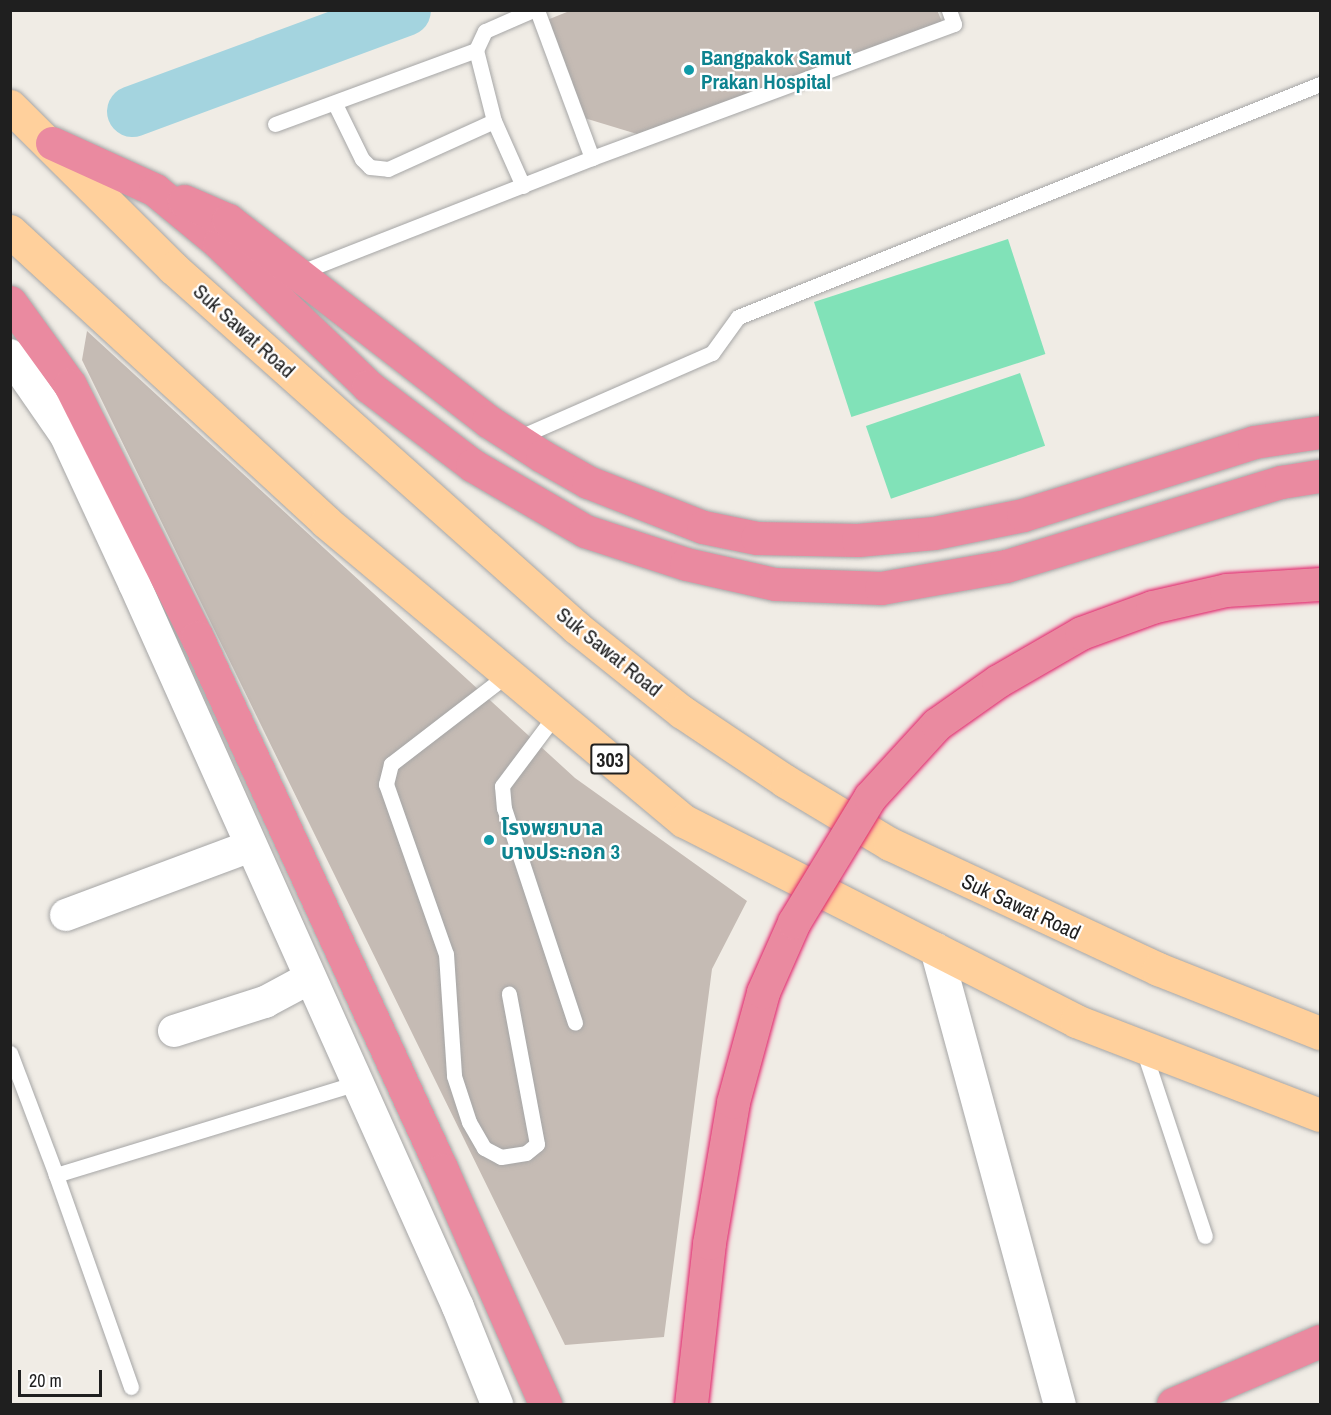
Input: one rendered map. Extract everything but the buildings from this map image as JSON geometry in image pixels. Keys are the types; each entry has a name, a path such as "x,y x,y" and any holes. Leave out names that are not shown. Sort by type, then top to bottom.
{"highway":[{"path":"52,143 228,220 515,439 588,482 703,527 757,538 858,540 934,533 1023,515 1254,442 1320,432"},
{"path":"155,190 219,243 368,386 472,465 585,531 687,564 775,584 881,588 1006,566 1281,482 1320,476"},
{"path":"10,302 70,385 197,636 442,1170 545,1404"},
{"path":"691,1404 709,1243 733,1102 763,992 794,922 870,797 937,724 998,681 1081,633 1152,608 1226,590 1320,584"},
{"path":"1173,1404 1320,1341"}],"main road":[{"name":"Suk Sawat Road","path":"10,106 52,143 182,276 577,628 682,712 785,781 890,844 1158,969 1320,1033"},
{"name":"303","path":"10,231 326,522 684,821 1076,1021 1320,1115"}],"street":[{"path":"10,355 66,436 357,1083 497,1404"},
{"path":"66,915 251,846"},
{"path":"936,949 1060,1404"},
{"path":"174,1031 265,1002 310,978"}],"lane":[{"path":"523,186 494,121 476,50 485,31 535,10 592,158"},
{"path":"296,274 592,158 954,24 949,10"},
{"path":"275,124 335,104 476,50"},
{"path":"515,439 712,353 738,317 1320,84"},
{"path":"335,104 362,159 370,167 387,169 494,121"},
{"path":"508,674 391,764 386,784 446,954 454,1076 469,1122 484,1148 501,1157 526,1153 537,1143 509,994"},
{"path":"556,714 502,786 504,808 575,1023"},
{"path":"1142,1047 1204,1236"},
{"path":"10,1053 132,1387"},
{"path":"56,1175 357,1083"}],"green space":[{"path":"1008,239 1045,354 851,417 814,302"},
{"path":"1020,373 1045,446 891,499 866,426"}],"waterway":[{"path":"132,111 405,10"}],"place":[{"name":"Bangpakok Samut Prakan Hospital","path":"689,70"},
{"name":"โรงพยาบาล บางประกอก 3","path":"489,840"}]}
